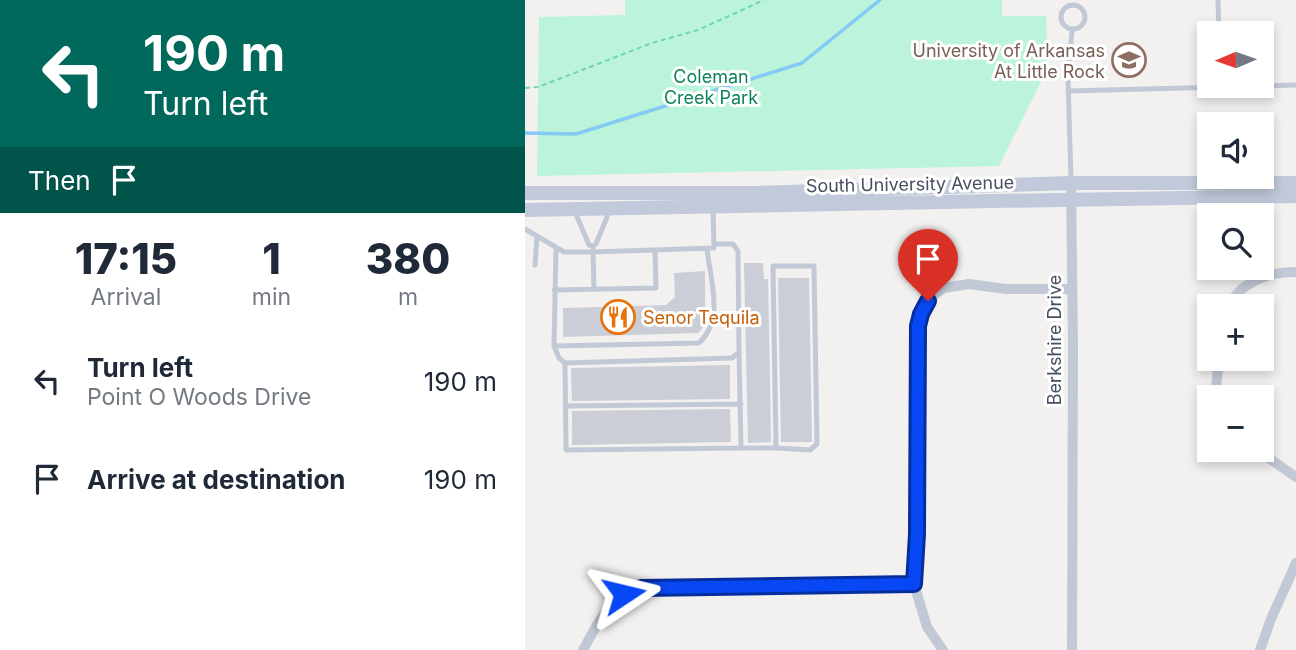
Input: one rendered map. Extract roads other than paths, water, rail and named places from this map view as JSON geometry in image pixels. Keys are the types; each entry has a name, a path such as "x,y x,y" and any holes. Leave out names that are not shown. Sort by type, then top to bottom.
{"main road":[{"name":"South University Avenue","path":"525,193 756,192 1071,183 1296,183"},
{"name":"South University Avenue","path":"525,211 820,203 1296,196"}],"street":[{"name":"Berkshire Drive","path":"1071,183 1072,650"},
{"path":"1238,294 1262,277 1296,272"},
{"path":"943,650 927,627 914,584 917,534 918,345 921,314 935,294 955,285 1053,291 1071,289"},
{"path":"1274,462 1296,477"},
{"path":"1260,650 1296,563"},
{"path":"583,650 610,605 624,594 641,588 914,584"}],"lane":[{"path":"1218,0 1219,21"},
{"name":"Berkshire Drive","path":"1073,5 1080,7 1086,18 1083,25 1072,30 1065,26 1061,15 1065,8 1073,5"},
{"name":"Berkshire Drive","path":"1071,183 1068,92 1072,30"},
{"path":"1274,86 1296,85"},
{"path":"1068,92 1197,88"},
{"path":"525,229 564,252 593,249 707,249 714,248 713,206"},
{"path":"594,289 593,249 607,217 608,208"},
{"path":"574,209 593,249"},
{"path":"535,265 537,236"},
{"path":"714,244 733,244 738,251 741,448"},
{"path":"556,247 554,346 559,358 565,363 733,358 739,352"},
{"path":"554,346 699,343 709,333 714,320 712,270 707,249"},
{"path":"554,290 656,288 655,250"},
{"path":"565,363 566,450 810,450 817,444 814,266 773,266 776,448"},
{"path":"566,406 741,404"}],"waterway":[{"path":"525,133 576,134 802,63 880,0"}],"place":[{"name":"University of Arkansas At Little Rock","path":"1129,60"},
{"name":"Senor Tequila","path":"618,317"}],"park label":[{"name":"Coleman Creek Park","path":"711,86"}]}
